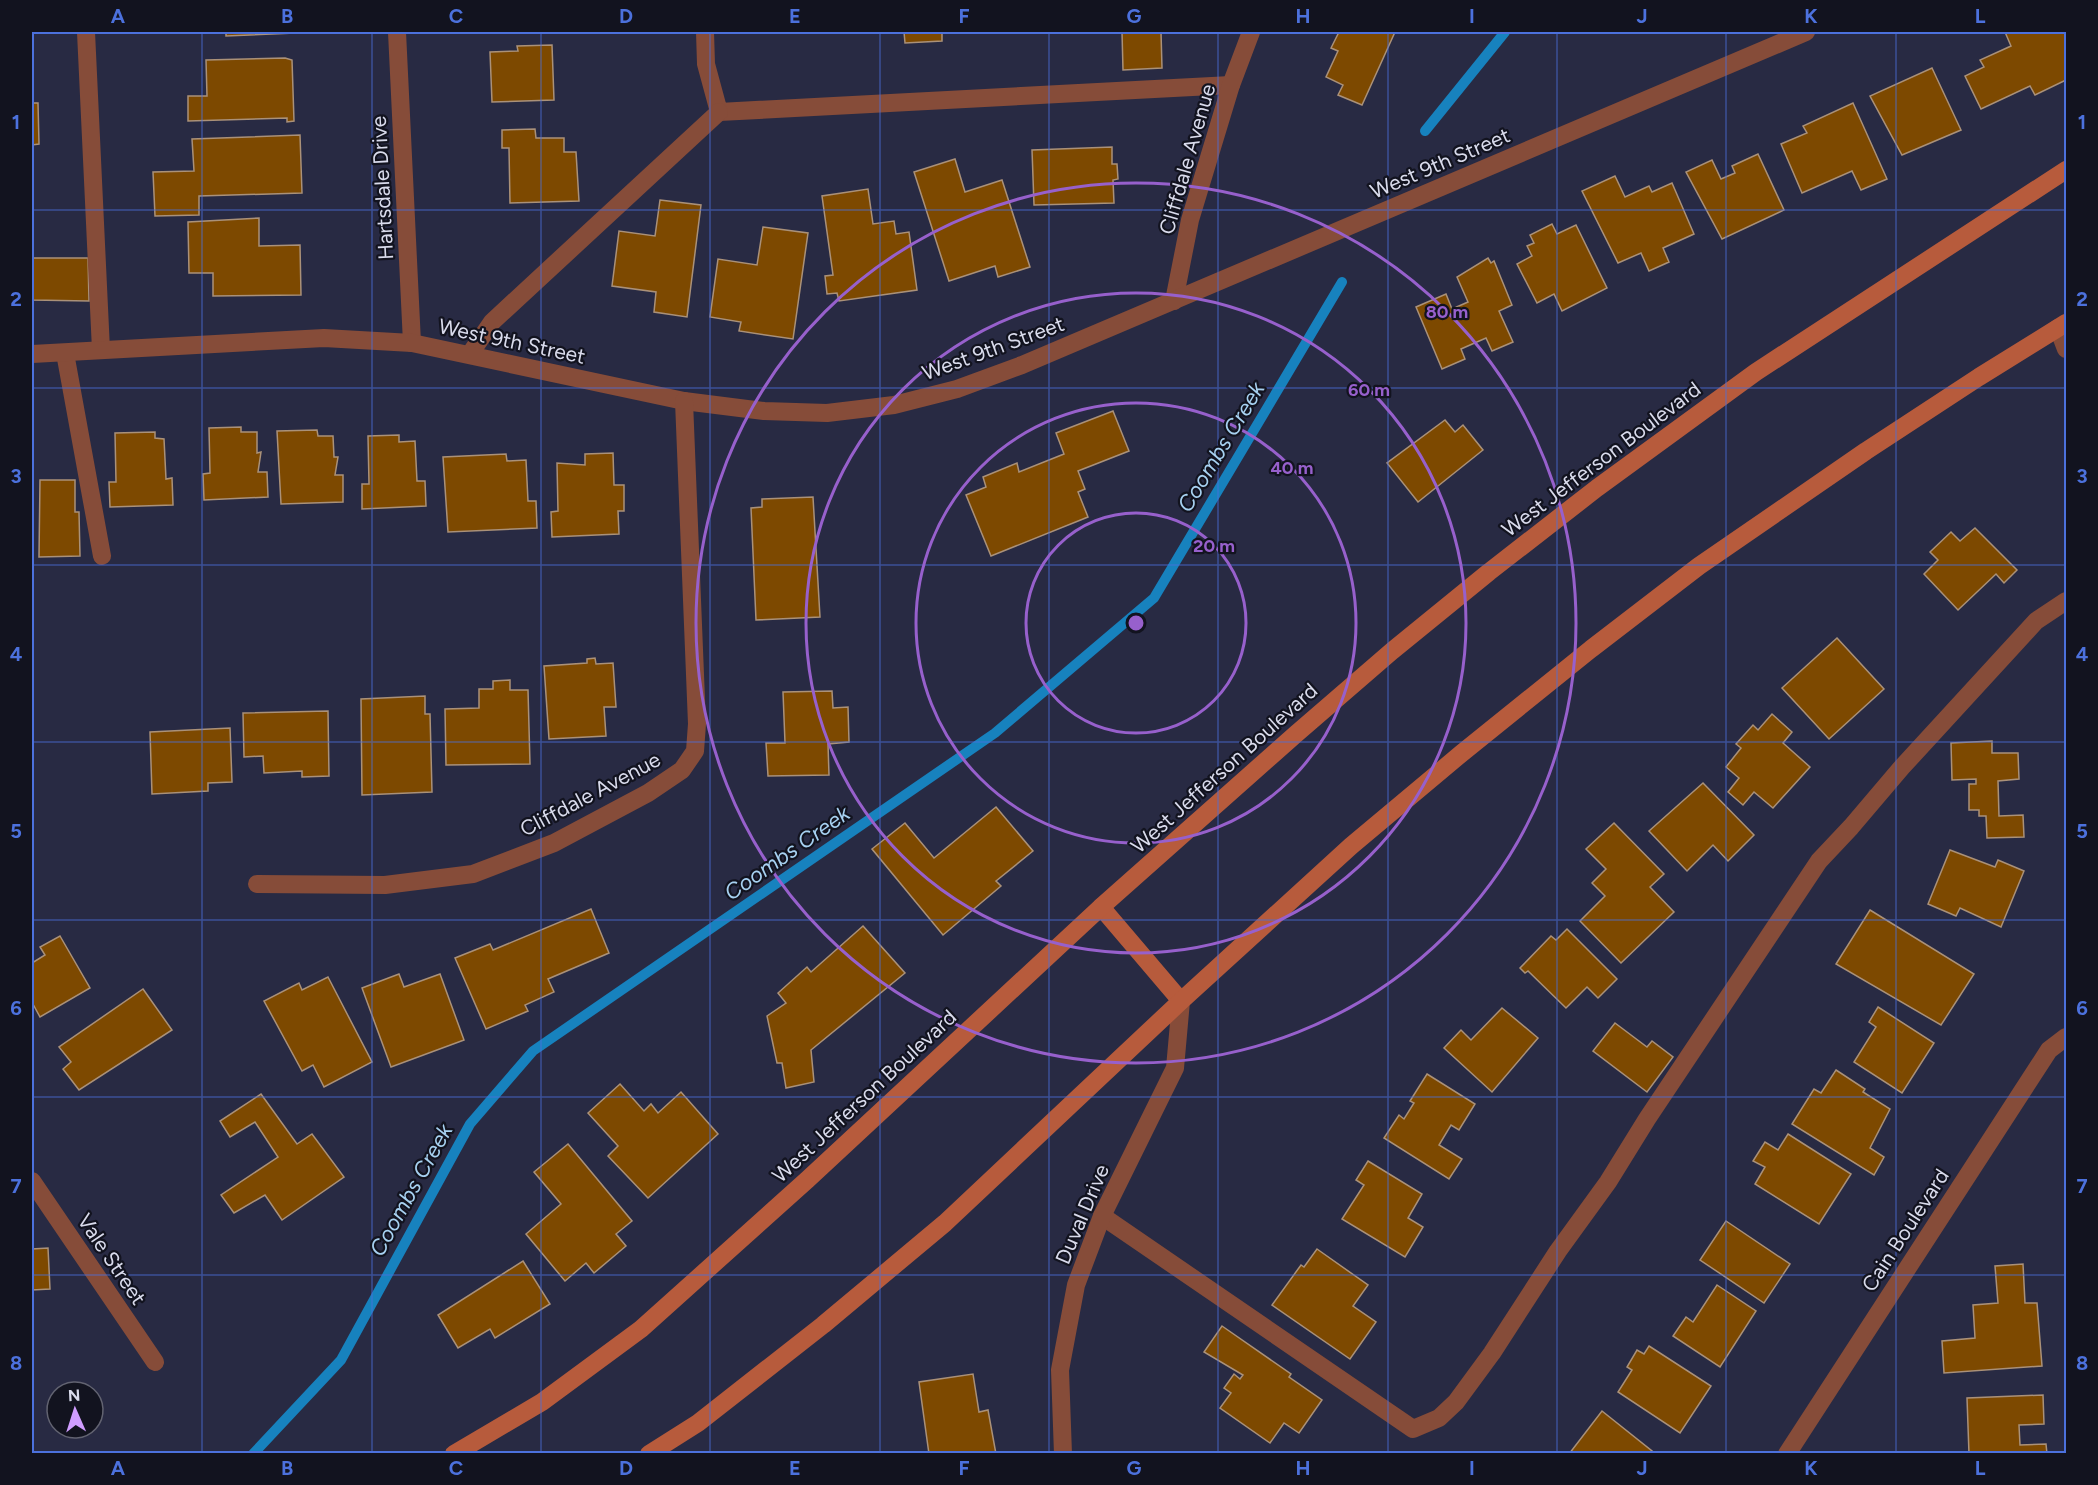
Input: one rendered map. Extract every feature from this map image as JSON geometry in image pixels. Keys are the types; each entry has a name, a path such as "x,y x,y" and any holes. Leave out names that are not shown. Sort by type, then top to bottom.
{"main road":[{"name":"West Jefferson Boulevard","path":"454,1454 542,1402 641,1329 807,1180 1101,907 1392,651 1489,572 1597,488 1756,372 2067,170"},
{"path":"649,1454 707,1416 823,1325 936,1230 1181,1001 1352,846 1591,649 1699,566 1866,451 2062,326"},
{"path":"1101,907 1181,1001"}],"street":[{"path":"86,32 101,350"},
{"name":"Hartsdale Drive","path":"397,32 412,343"},
{"path":"705,32 706,64 719,112"},
{"name":"Cliffdale Avenue","path":"1174,301 1190,220 1231,85 1251,32"},
{"name":"West 9th Street","path":"32,354 324,338 412,343 684,401 764,411 826,413 894,405 968,385 1022,365 1806,32"},
{"path":"470,354 492,322 719,112 1231,85"},
{"path":"2062,326 2067,349"},
{"path":"65,353 102,556"},
{"name":"Cliffdale Avenue","path":"257,884 385,885 473,874 554,843 648,793 682,770 695,751 697,724 684,401"},
{"path":"1102,1216 1413,1429 1439,1418 1456,1402 1492,1353 1558,1251 1608,1182 1819,861 2036,621 2067,601"},
{"name":"Duval Drive","path":"1063,1454 1060,1370 1076,1285 1102,1216 1175,1068 1181,1001"},
{"name":"Cain Boulevard","path":"1787,1454 2049,1050 2067,1037"},
{"name":"Vale Street","path":"32,1181 155,1362"}],"building":[{"path":"226,32 293,32 294,33 226,36"},
{"path":"904,32 942,32 942,41 905,43"},
{"path":"1122,32 1161,32 1162,68 1123,70"},
{"path":"1339,32 1395,32 1362,105 1338,95 1343,85 1326,77 1338,51 1331,48"},
{"path":"2005,32 2066,32 2066,80 2035,95 2030,86 1981,109 1965,76 1984,67 1980,60 2011,46"},
{"path":"552,45 554,100 492,102 490,52 518,51 517,46"},
{"path":"285,58 292,60 294,121 287,122 287,118 188,121 188,96 207,96 206,60"},
{"path":"1932,68 1961,130 1902,155 1870,96"},
{"path":"32,103 38,103 39,144 32,145"},
{"path":"1853,103 1887,179 1861,190 1852,171 1802,193 1781,144 1807,133 1803,126"},
{"path":"535,129 536,138 564,138 564,152 576,152 579,201 510,203 509,148 502,148 502,130"},
{"path":"300,135 302,193 199,196 199,215 155,216 153,172 194,171 192,139"},
{"path":"1112,147 1112,164 1117,164 1118,179 1113,180 1114,203 1034,205 1032,150"},
{"path":"1758,154 1784,210 1722,239 1686,172 1712,160 1721,179 1735,173 1732,166"},
{"path":"955,159 965,192 1002,180 1030,267 998,277 995,266 949,281 914,172"},
{"path":"1615,176 1625,197 1649,186 1652,192 1672,183 1694,234 1663,248 1669,262 1649,271 1641,253 1618,263 1582,191"},
{"path":"868,189 873,224 894,221 896,234 909,232 917,290 839,301 837,293 827,294 825,276 833,275 822,196"},
{"path":"660,200 701,205 687,317 654,312 656,292 612,286 619,231 655,236"},
{"path":"259,218 259,246 300,245 301,295 213,296 213,273 189,273 188,222"},
{"path":"1552,224 1557,234 1576,225 1607,288 1562,311 1554,294 1537,303 1517,264 1532,256 1527,246 1534,243 1530,235"},
{"path":"763,227 808,233 793,339 739,331 741,322 710,317 718,259 757,265"},
{"path":"32,258 88,258 89,301 32,300"},
{"path":"1488,258 1491,263 1494,261 1512,305 1499,311 1513,342 1492,351 1486,338 1461,349 1465,359 1442,369 1416,307 1446,294 1452,309 1468,302 1457,277"},
{"path":"1113,411 1129,451 1078,471 1085,489 1078,492 1088,517 991,556 966,495 986,487 983,477 1017,463 1019,472 1064,454 1056,433"},
{"path":"1445,420 1455,432 1463,425 1483,450 1418,502 1387,463"},
{"path":"241,427 241,432 257,432 257,453 261,452 258,472 267,472 268,497 204,500 203,474 210,473 209,428"},
{"path":"317,430 318,436 333,436 334,457 338,457 335,475 343,475 343,502 281,504 277,431"},
{"path":"155,432 155,438 164,439 166,479 172,478 173,505 110,507 109,482 116,482 115,433"},
{"path":"399,435 399,442 415,441 417,481 425,481 426,506 362,509 362,484 369,484 368,436"},
{"path":"613,453 614,485 624,485 624,511 618,511 619,534 552,537 551,512 558,511 557,463 585,465 585,454"},
{"path":"506,454 507,461 526,460 528,501 536,501 537,528 448,532 443,457"},
{"path":"40,480 75,480 75,512 79,512 80,556 39,557"},
{"path":"813,497 820,617 756,620 751,508 762,507 762,499"},
{"path":"1975,528 2017,570 2004,583 1996,574 1958,610 1924,574 1938,560 1930,552 1951,532 1960,541"},
{"path":"1837,638 1884,689 1829,739 1782,688"},
{"path":"595,658 596,664 613,663 616,707 604,707 606,736 549,739 544,666 587,663 587,659"},
{"path":"510,680 510,690 528,690 530,764 446,765 445,709 479,708 479,689 493,689 493,681"},
{"path":"832,691 833,708 848,707 849,742 828,744 829,775 768,776 766,743 785,743 783,692"},
{"path":"425,696 425,714 430,714 432,792 362,795 361,699"},
{"path":"328,711 329,776 302,777 302,771 264,773 263,756 244,757 243,713"},
{"path":"1772,714 1792,732 1783,743 1810,767 1773,808 1754,792 1743,805 1728,792 1739,778 1726,767 1741,748 1736,744 1753,725 1758,730"},
{"path":"230,728 232,782 208,783 208,791 152,794 150,732"},
{"path":"1992,741 1992,753 2018,753 2019,779 1998,781 1999,816 2023,815 2024,837 1987,838 1986,816 1979,816 1979,810 1969,810 1969,784 1976,784 1976,779 1952,780 1951,743"},
{"path":"1703,783 1754,835 1728,861 1713,845 1687,871 1649,831"},
{"path":"996,807 1033,851 996,881 1001,886 943,935 872,849 905,823 934,858"},
{"path":"1614,823 1664,874 1650,887 1674,912 1621,963 1580,921 1605,896 1592,883 1606,869 1586,849"},
{"path":"1950,850 1995,867 1998,860 2024,871 2001,927 1960,908 1956,916 1928,904"},
{"path":"591,909 609,953 548,979 554,992 525,1005 528,1011 486,1029 455,958 490,944 493,950"},
{"path":"1870,910 1974,974 1941,1025 1836,964"},
{"path":"863,926 905,973 811,1050 814,1082 786,1088 782,1063 777,1063 767,1016 786,1003 778,993 807,967 811,972"},
{"path":"1567,929 1617,979 1598,998 1587,987 1566,1008 1528,971 1525,973 1520,968 1551,936 1556,940"},
{"path":"60,936 90,988 40,1017 34,1006 32,1008 32,963 45,955 40,947"},
{"path":"399,974 404,987 440,974 464,1040 391,1067 362,988"},
{"path":"328,977 372,1062 324,1087 313,1065 302,1071 264,1001 299,983 302,990"},
{"path":"143,989 172,1030 79,1090 63,1069 71,1062 59,1047"},
{"path":"1878,1007 1934,1043 1902,1093 1854,1062 1876,1027 1869,1022"},
{"path":"1502,1008 1538,1038 1492,1092 1444,1048 1461,1030 1471,1040"},
{"path":"1615,1023 1647,1047 1652,1041 1673,1057 1647,1092 1593,1051"},
{"path":"1836,1070 1865,1089 1863,1092 1890,1109 1870,1148 1884,1157 1874,1175 1792,1124 1814,1089 1821,1093"},
{"path":"1427,1074 1475,1104 1459,1130 1451,1125 1439,1145 1462,1159 1449,1179 1384,1138 1399,1115 1404,1119 1414,1103 1410,1101"},
{"path":"620,1084 644,1111 651,1104 658,1113 681,1092 718,1134 648,1198 608,1156 618,1146 588,1113"},
{"path":"261,1094 297,1144 312,1134 344,1177 282,1220 265,1195 234,1213 221,1195 278,1157 255,1122 230,1137 220,1121"},
{"path":"1788,1134 1851,1174 1819,1224 1755,1184 1765,1167 1753,1161 1765,1142 1778,1150"},
{"path":"568,1144 632,1221 616,1234 626,1246 594,1273 586,1263 565,1281 526,1234 561,1204 534,1172"},
{"path":"1368,1161 1422,1194 1408,1218 1423,1227 1405,1257 1342,1219 1364,1185 1356,1180"},
{"path":"1726,1221 1790,1264 1764,1303 1700,1260"},
{"path":"48,1248 50,1289 32,1290 32,1249"},
{"path":"1317,1249 1368,1285 1353,1306 1376,1322 1350,1359 1272,1305 1301,1265 1304,1267"},
{"path":"523,1261 550,1304 495,1338 490,1329 458,1348 438,1315"},
{"path":"2023,1264 2025,1303 2037,1303 2042,1366 1944,1373 1942,1341 1975,1338 1973,1305 1998,1303 1995,1266"},
{"path":"1717,1285 1756,1311 1720,1367 1673,1336 1686,1317 1693,1322"},
{"path":"1222,1326 1291,1374 1289,1377 1322,1400 1299,1433 1284,1423 1270,1443 1220,1408 1231,1393 1224,1388 1234,1374 1240,1379 1243,1375 1204,1352"},
{"path":"1649,1346 1711,1386 1680,1433 1618,1392 1632,1370 1627,1367 1637,1350 1644,1354"},
{"path":"973,1374 979,1412 988,1410 996,1454 929,1454 919,1382"},
{"path":"2043,1395 2044,1424 2019,1425 2020,1445 2046,1444 2047,1454 1969,1454 1967,1398"},
{"path":"1602,1411 1652,1451 1650,1454 1569,1454"}],"waterway":[{"name":"Coombs Creek","path":"1425,131 1505,32"},
{"name":"Coombs Creek","path":"253,1454 341,1360 470,1124 533,1051 995,733 1154,598 1342,282"}]}
